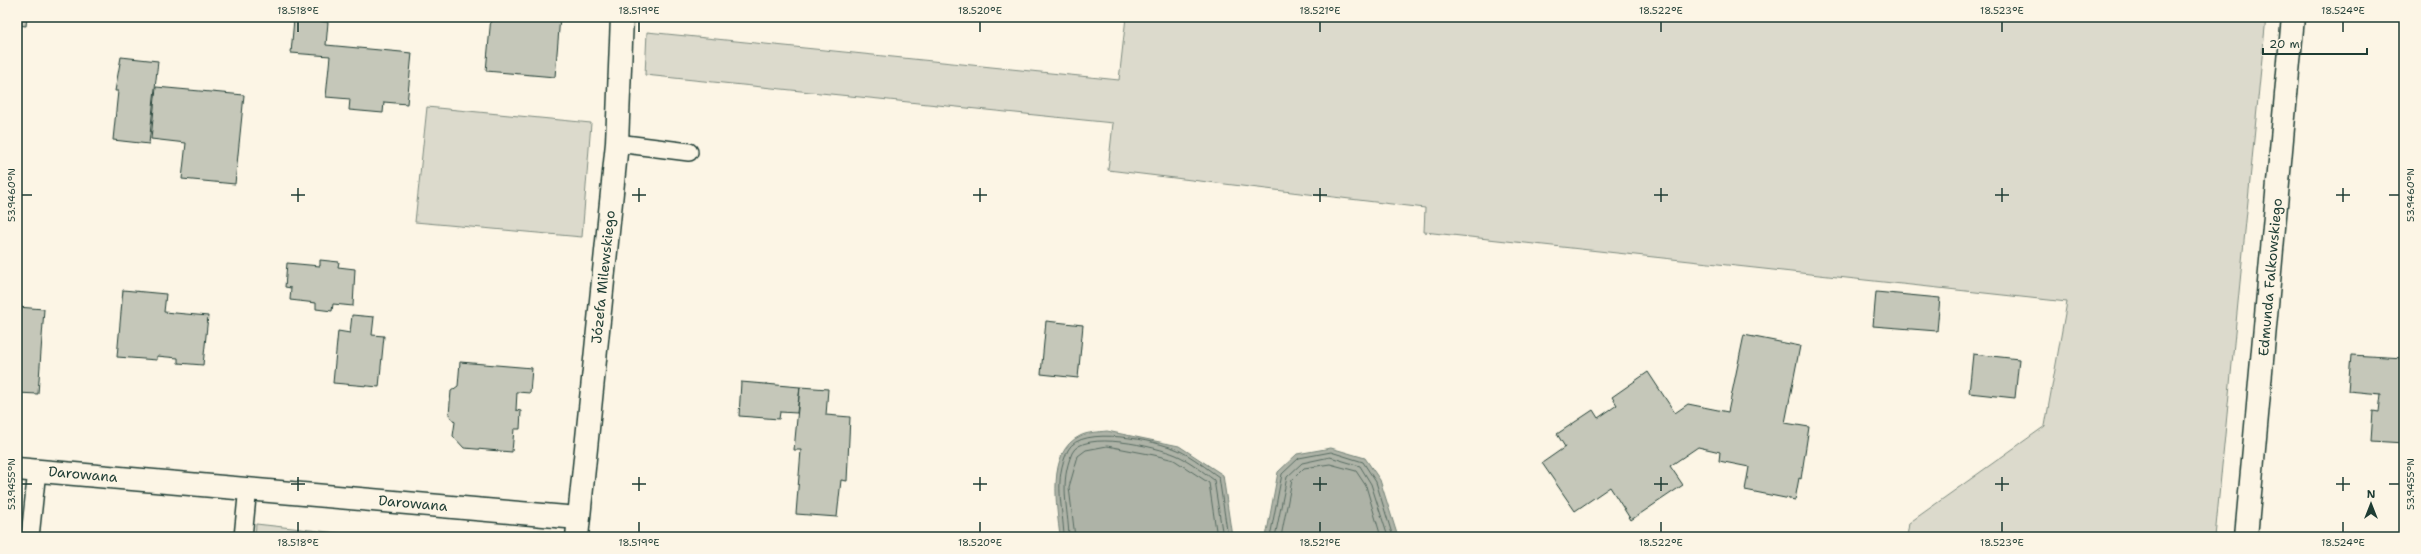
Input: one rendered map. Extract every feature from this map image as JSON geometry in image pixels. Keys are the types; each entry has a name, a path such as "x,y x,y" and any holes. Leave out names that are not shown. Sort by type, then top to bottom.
{"street":[{"name":"Józefa Milewskiego","path":"578,528 617,143 622,17"},
{"name":"Edmunda Falkowskiego","path":"2246,537 2293,17"},
{"name":"Darowana","path":"27,469 248,487 578,528"}],"lane":[{"path":"617,143 688,152"},
{"name":"Darowana","path":"27,469 30,537"},
{"path":"243,537 248,487"}],"shaded area":[{"path":"1126,17 2266,17 2215,537 1907,537 1909,523 2045,426 2067,302 1424,232 1425,208 1108,170 1113,123 645,75 647,32 1119,80"},
{"path":"427,107 591,123 582,237 415,222"},
{"path":"256,524 374,537 255,537"}],"water":[{"path":"1107,431 1179,446 1223,475 1232,537 1060,537 1056,481 1062,454 1069,444 1080,436"},
{"path":"1331,448 1365,458 1380,480 1398,537 1266,537 1278,472 1297,454"}],"building":[{"path":"17,17 27,17 26,26 17,25"},
{"path":"491,17 560,17 555,77 486,71"},
{"path":"294,19 328,22 326,45 412,53 407,104 384,102 383,113 349,110 350,99 326,97 330,56 291,53"},
{"path":"121,57 158,61 149,144 113,140 118,91 115,91"},
{"path":"156,87 244,95 235,184 182,179 186,143 151,139"},
{"path":"320,260 339,262 338,267 355,269 353,306 333,304 332,311 316,309 316,303 290,300 291,288 285,287 287,263 320,266"},
{"path":"123,290 166,294 164,312 208,316 203,365 178,363 178,358 157,356 157,360 117,357"},
{"path":"1876,292 1940,298 1937,331 1873,326"},
{"path":"17,307 44,309 38,394 17,393"},
{"path":"352,315 374,317 372,335 384,336 379,387 333,383 338,331 350,333"},
{"path":"1046,321 1083,325 1078,378 1041,374"},
{"path":"1744,335 1800,346 1785,423 1809,427 1801,479 1799,478 1795,500 1745,490 1749,467 1719,461 1720,452 1698,447 1670,466 1683,485 1631,520 1610,487 1575,511 1542,463 1565,447 1557,434 1593,410 1598,418 1617,405 1612,397 1648,372 1675,413 1688,404 1728,412"},
{"path":"1973,354 2019,359 2015,398 1969,393"},
{"path":"2351,355 2404,358 2404,443 2371,441 2373,411 2379,412 2381,394 2348,391"},
{"path":"460,362 532,368 530,393 517,392 516,410 521,411 520,429 514,429 512,452 464,448 453,436 455,422 449,415 451,391 458,386"},
{"path":"741,382 800,387 797,413 780,412 779,419 739,416"},
{"path":"800,387 828,389 826,415 850,417 847,481 841,480 837,517 796,514 801,450 794,450"},
{"path":"98,533 121,535 121,537 97,537"}]}
